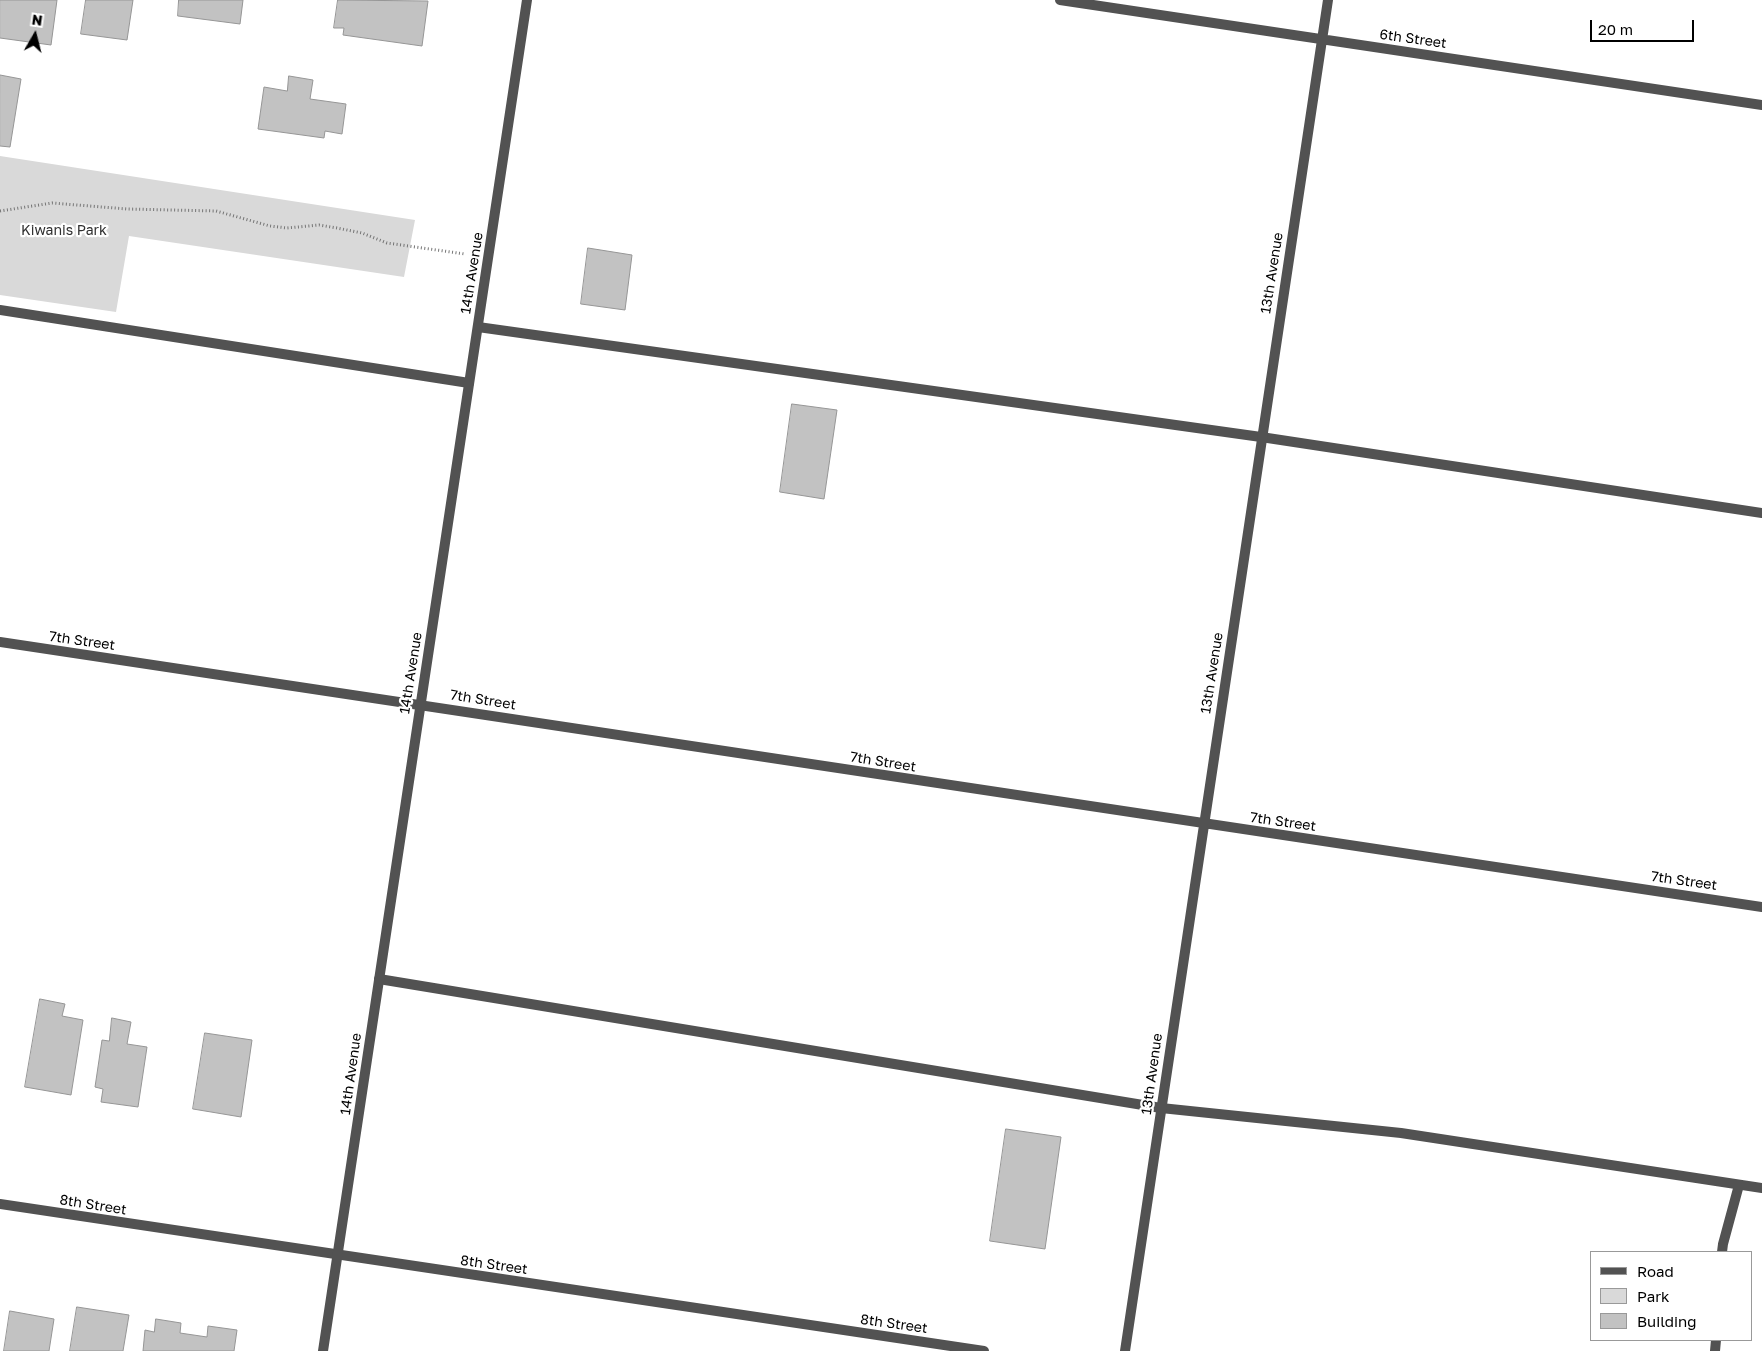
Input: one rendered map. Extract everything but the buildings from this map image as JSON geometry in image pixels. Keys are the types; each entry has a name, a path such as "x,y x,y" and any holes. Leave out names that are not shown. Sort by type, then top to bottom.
{"street":[{"name":"14th Avenue","path":"323,1351 527,0"},
{"name":"6th Street","path":"1060,0 1762,105"},
{"name":"13th Avenue","path":"1125,1351 1328,0"},
{"path":"0,310 469,383"},
{"path":"478,327 1261,437 1762,513"},
{"name":"7th Street","path":"0,642 1762,907"},
{"path":"379,979 1161,1108 1401,1133 1762,1188"},
{"path":"1722,1251 1739,1185"},
{"name":"8th Street","path":"0,1204 984,1351"}],"path":[{"path":"0,211 52,203 127,209 216,211 270,226 287,228 318,225 362,234 387,243 488,258"}],"green space":[{"name":"Kiwanis Park","path":"0,156 415,220 404,277 129,236 116,312 0,295"}]}
